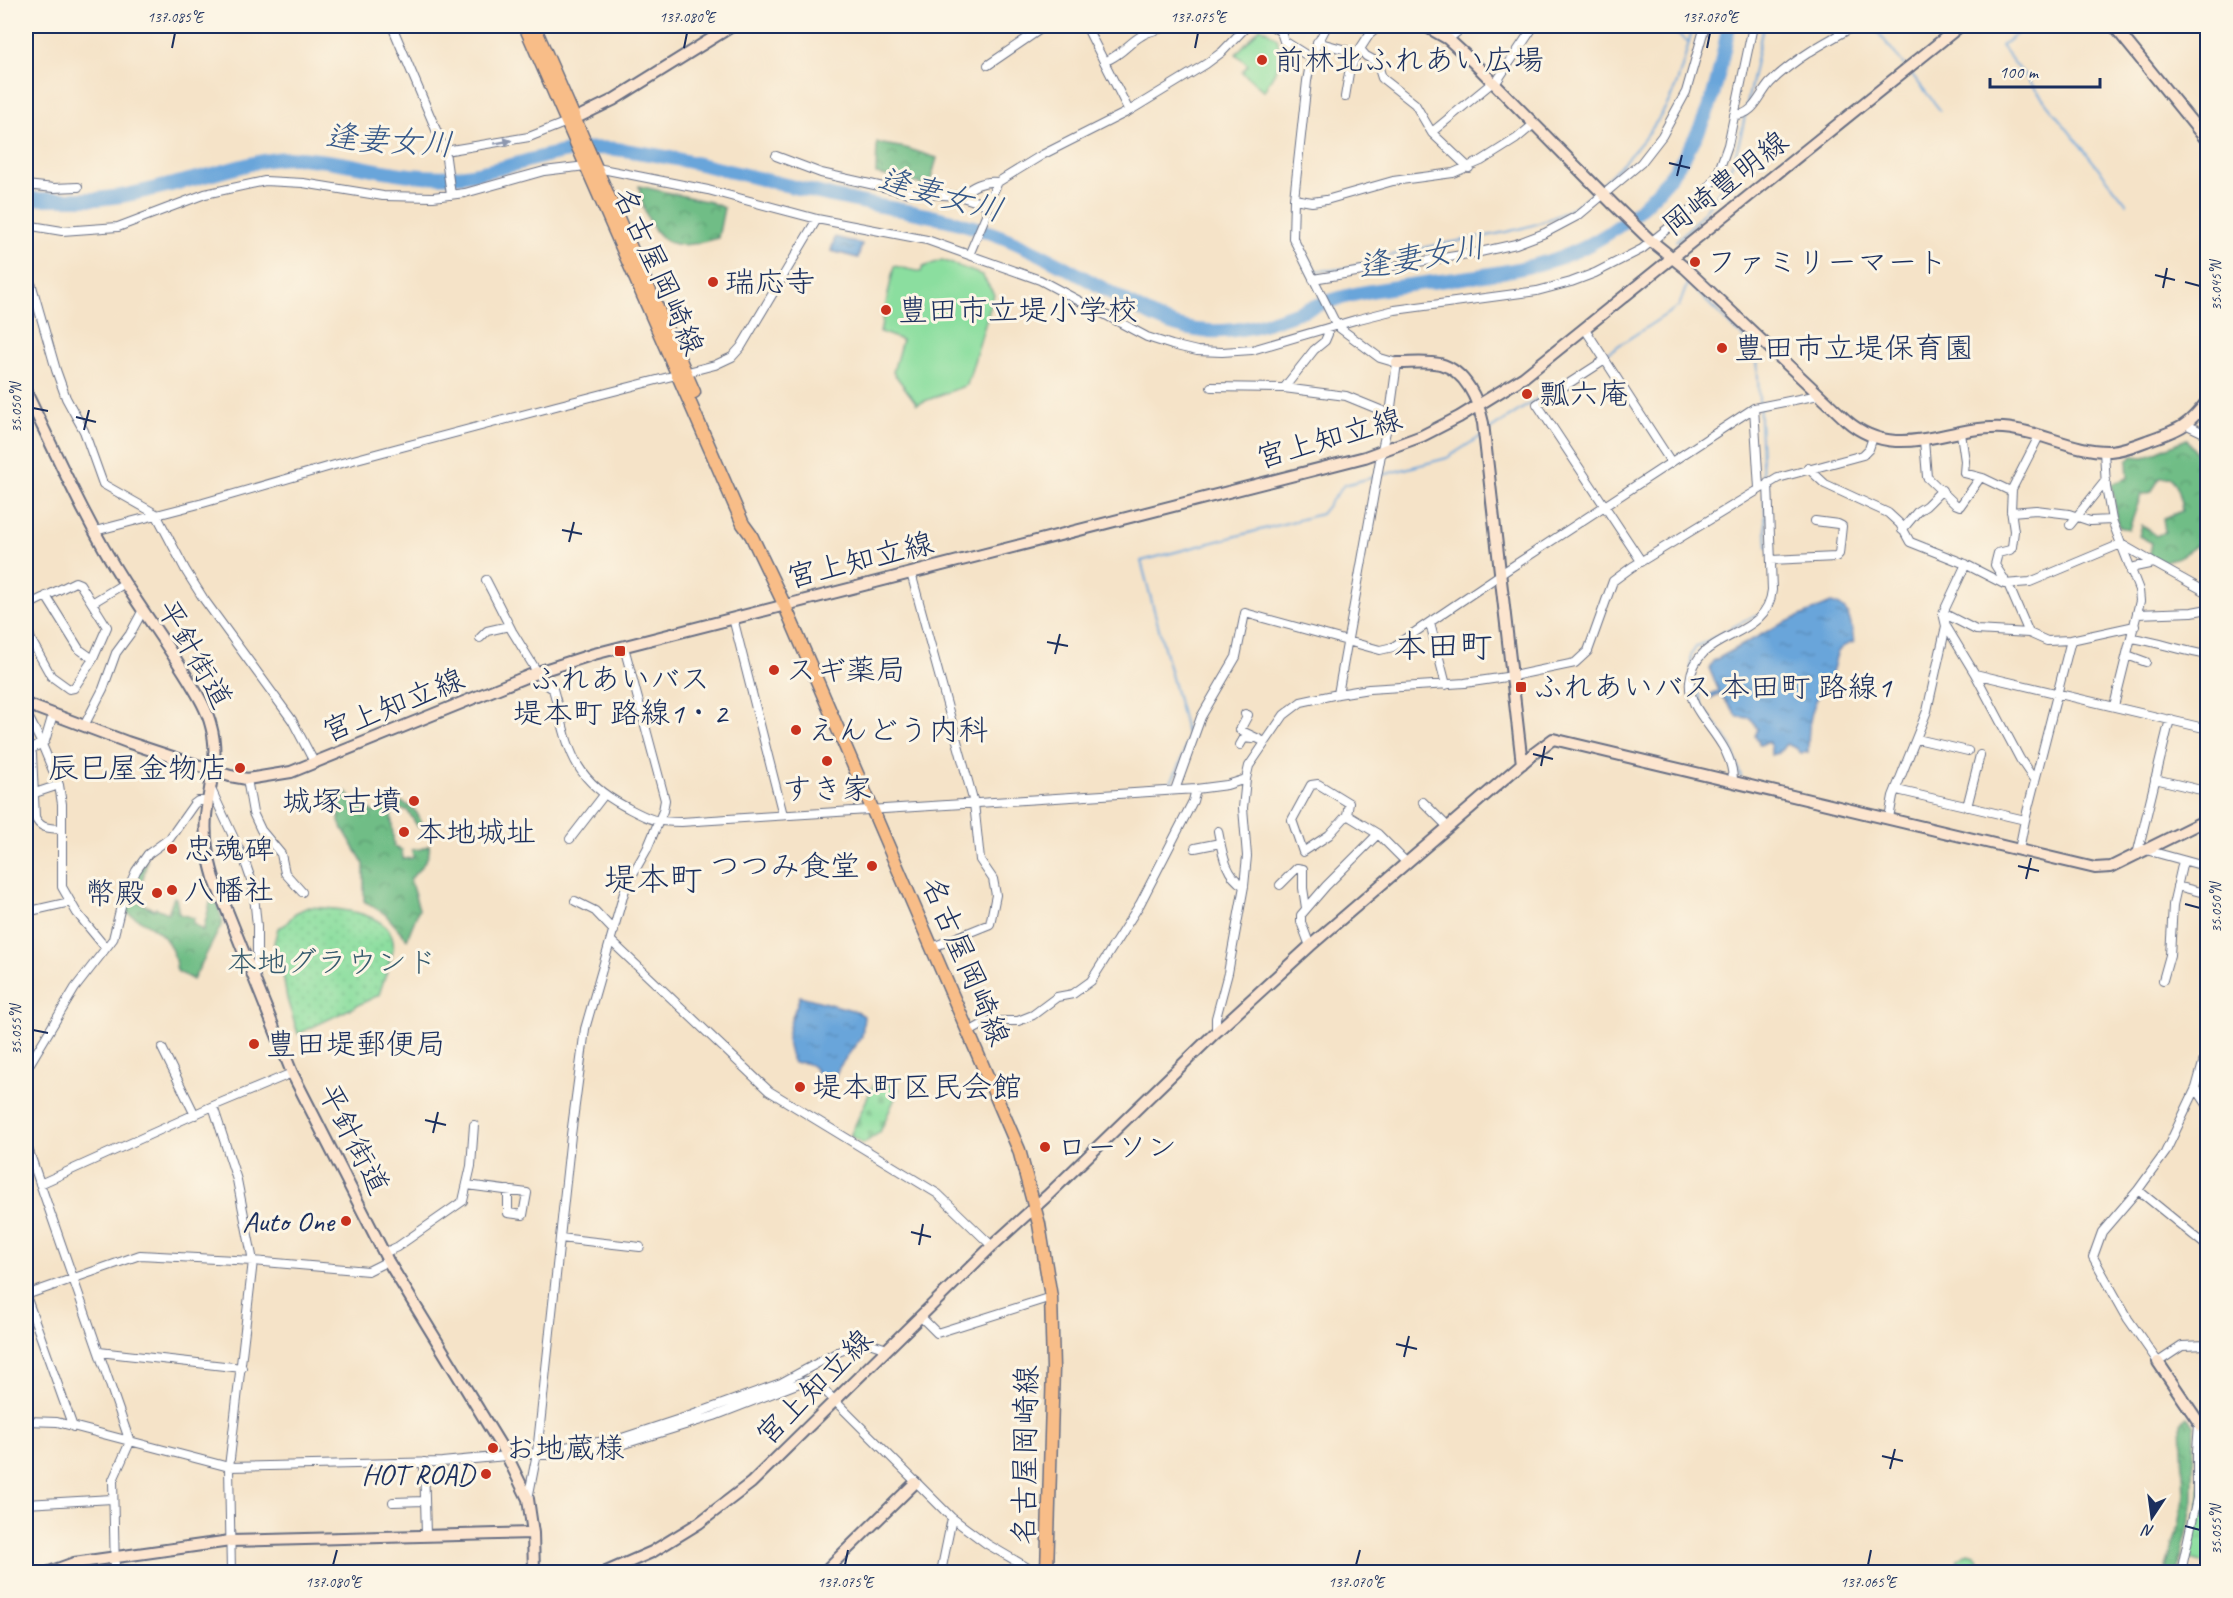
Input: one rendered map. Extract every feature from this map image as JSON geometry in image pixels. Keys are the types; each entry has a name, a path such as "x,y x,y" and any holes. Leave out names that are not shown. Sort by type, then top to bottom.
{"main road":[{"name":"名古屋岡崎線","path":"525,26 591,165 743,524 784,604 1019,1150 1035,1207 1051,1297 1053,1368 1047,1572"},
{"name":"名古屋岡崎線","path":"534,26 573,126"}],"street":[{"path":"393,26 445,152 451,193"},
{"path":"445,152 529,137 573,126 732,26"},
{"path":"988,65 1045,26"},
{"path":"1086,26 1129,111"},
{"path":"1110,59 1126,50 1141,36 1154,29 1168,26"},
{"path":"971,252 986,215 987,205 998,182 1042,155 1129,111 1206,64 1222,52 1244,29 1234,26"},
{"path":"1272,26 1281,32 1284,41 1311,58"},
{"path":"1327,26 1311,58 1294,199 1293,238 1336,324 1380,358 1397,363 1428,363 1445,366 1461,377 1479,405 1483,423 1522,764"},
{"path":"1344,97 1349,74 1358,51 1369,35 1380,26"},
{"name":"岡崎豊明線","path":"1425,26 1448,39 1613,204 1673,258 1960,26"},
{"path":"1448,39 1465,26"},
{"path":"1432,132 1494,83 1534,26"},
{"path":"1314,281 1516,244 1570,220 1641,163 1668,126 1686,92 1705,26"},
{"path":"26,225 62,231 118,227 205,194 265,181 303,183 383,196 433,197 497,185 544,171 591,165 708,190 817,219 927,240 971,252 1040,280 1147,337 1197,351 1252,350 1326,329 1336,324 1395,310 1550,288 1595,273 1627,258 1692,209 1717,176 1738,115 1753,26"},
{"path":"1738,115 1750,110 1768,85 1783,71 1814,49 1855,26"},
{"path":"2114,26 2208,142"},
{"path":"1317,42 1358,51 1377,62 1382,78 1415,104 1432,132 1469,168"},
{"path":"1294,199 1312,202 1326,200 1394,181 1453,173 1469,168 1516,139 1534,124"},
{"path":"776,156 821,173 910,193 959,196 987,205"},
{"path":"959,196 975,185 987,181 998,182"},
{"path":"26,185 54,188 78,187"},
{"path":"95,531 715,365 732,357 736,352 817,219"},
{"path":"1673,258 1852,426 1873,437 1897,442 1924,440 1988,428 2005,428 2104,450 2134,446 2187,425 2208,400"},
{"name":"宮上知立線","path":"26,704 214,772 247,779 291,772 538,672 784,604 1365,457 1422,436 1524,377 1673,258"},
{"path":"26,274 32,286 59,379 66,398 84,431 103,484 156,514 203,598 292,720 314,762"},
{"path":"1284,388 1324,341 1328,334 1326,329"},
{"path":"1585,329 1671,462"},
{"path":"1605,360 1537,404 1641,561"},
{"path":"1338,694 1390,414 1397,363"},
{"path":"1211,387 1284,388 1346,396 1390,414"},
{"name":"平針街道","path":"26,393 95,531 125,583 194,690 208,718 215,744 214,772 208,801 205,837 214,878 292,1073 386,1257 507,1456 528,1499 533,1533 534,1572"},
{"path":"1175,790 1202,717 1236,657 1245,613 1380,650 1393,647 1755,408 1819,395"},
{"path":"1755,408 1759,488"},
{"path":"2187,425 2208,435"},
{"path":"1961,433 1965,461 1964,473 2004,490 2012,489"},
{"path":"2029,633 2007,584 1995,565 1998,553 2010,550 2012,547 2014,531 2011,512 2012,489 2038,436"},
{"path":"1216,1032 1216,1018 1228,973 1244,886 1247,856 1243,808 1245,779 1249,766 1284,715 1302,702 1338,694 1368,689 1446,685 1512,676 1565,666 1583,658 1594,637 1613,581 1641,561 1768,483 1808,468 1863,455 1869,449 1873,437"},
{"path":"1924,440 1925,475 1955,504 1960,506 1980,478"},
{"path":"2104,450 2112,520 2139,590 2140,601 2114,706"},
{"path":"1808,468 1825,484 1888,513 1900,524 1910,542 1966,564 2007,584 2030,582 2121,544"},
{"path":"2070,525 2106,480"},
{"path":"1733,781 1733,773 1725,747 1697,710 1689,681 1699,657 1706,649 1753,623 1766,611 1772,590 1768,483"},
{"path":"1902,530 1918,511 1926,507 1942,490"},
{"path":"2011,512 2036,510 2076,516 2090,521 2112,520"},
{"path":"1771,560 1836,557 1839,554 1842,526 1815,521"},
{"path":"2121,544 2208,593"},
{"path":"2132,572 2135,567 2154,563"},
{"path":"1966,564 1943,613 1946,626 1975,674 2020,759 2035,781"},
{"path":"911,573 974,803 980,860 993,879 996,895 990,924 933,947"},
{"path":"486,580 509,626 544,683 553,689 567,742 583,775 604,795 658,822 1196,789 1245,779"},
{"path":"26,606 75,582 80,584 107,627 93,659 74,688 69,689 51,676 28,641 26,624"},
{"path":"92,603 125,583"},
{"path":"46,596 79,649 93,659"},
{"path":"2138,614 2192,612 2208,609"},
{"path":"84,726 103,689 116,653 143,610"},
{"path":"1943,613 1976,630 2029,633 2047,641 2071,640 2134,626"},
{"path":"733,618 783,815"},
{"path":"1430,623 1446,685"},
{"path":"480,638 487,631 509,626"},
{"path":"1889,818 1897,790 1927,711 1946,626"},
{"path":"2132,638 2208,655"},
{"path":"2019,850 2071,640"},
{"path":"528,1499 537,1453 585,1029 626,886 647,849 663,811 664,791 658,778 624,647"},
{"path":"2127,655 2146,662"},
{"path":"1975,674 2208,729"},
{"path":"26,712 59,786 62,804 62,886 70,902 105,947"},
{"path":"53,714 45,741 28,751 30,794 38,824 45,828 61,829"},
{"path":"1245,714 1248,715 1240,730 1264,744"},
{"path":"2170,719 2155,779 2141,852 2208,867"},
{"path":"1239,745 1244,738 1250,737 1264,744"},
{"name":"宮上知立線","path":"606,1572 652,1552 699,1523 751,1483 992,1246 1216,1032 1406,862 1553,739 2103,869 2208,819"},
{"path":"1917,739 1968,751"},
{"path":"1967,807 1980,755"},
{"path":"247,779 253,813 261,830 281,854 285,873 302,892"},
{"path":"2155,779 2205,791"},
{"path":"1318,784 1349,803 1347,815 1329,835 1303,852 1292,820 1311,785 1318,784"},
{"path":"30,794 59,786"},
{"path":"211,789 245,862 252,885 257,926 257,966 254,981"},
{"path":"969,1032 990,1022 1018,1021 1033,1015 1057,997 1073,994 1091,981 1140,904 1193,801 1196,789"},
{"path":"1897,790 2025,820"},
{"path":"570,839 604,795"},
{"path":"26,1070 75,988 113,939 122,902 136,871 148,854 170,838 190,813 194,804 198,801 208,801"},
{"path":"1424,802 1448,827"},
{"path":"1347,815 1378,834 1406,862"},
{"path":"1218,831 1226,867 1237,882 1244,886"},
{"path":"1310,946 1301,922 1301,915 1378,834"},
{"path":"1195,848 1220,843"},
{"path":"2163,980 2170,955 2173,905 2183,861"},
{"path":"1280,885 1297,868 1303,869 1306,908"},
{"path":"2177,886 2208,894"},
{"path":"575,901 595,911 614,931"},
{"path":"26,912 70,902"},
{"path":"611,940 769,1091 938,1194 992,1246"},
{"path":"2208,1046 2196,1088 2165,1154 2102,1232 2093,1257 2128,1319 2208,1436"},
{"path":"162,1048 195,1115"},
{"path":"40,1184 292,1073"},
{"path":"2196,1088 2208,1106"},
{"path":"213,1106 237,1180 254,1261 229,1467 231,1572"},
{"path":"73,1427 26,1296 141,1255 154,1254 368,1271 397,1247 462,1201 471,1166 474,1125"},
{"path":"26,1143 130,1442 113,1480 115,1572"},
{"path":"467,1185 508,1190"},
{"path":"2138,1190 2208,1247"},
{"path":"560,1238 640,1247"},
{"path":"920,1316 937,1333 1051,1297"},
{"path":"26,1421 57,1422 229,1467 424,1462 507,1456 619,1439 781,1383 838,1352 866,1342 886,1349"},
{"path":"2157,1362 2182,1346 2208,1345"},
{"path":"99,1352 242,1368"},
{"path":"537,1453 554,1455 611,1448 714,1416 802,1382 814,1380 952,1518 987,1544 1035,1572"},
{"path":"2181,1572 2197,1498 2196,1450 2199,1424"},
{"path":"424,1462 426,1535"},
{"path":"824,1572 915,1483"},
{"path":"26,1504 112,1499"},
{"path":"393,1502 425,1501"},
{"path":"941,1572 952,1518"},
{"path":"49,1572 74,1563 114,1556 230,1541 533,1533"}],"green space":[{"name":"前林北ふれあい広場","path":"1261,27 1277,38 1279,47 1286,52 1264,91 1242,72 1248,65 1236,54"},
{"path":"877,143 906,148 937,158 929,186 876,174"},
{"path":"639,186 710,202 724,208 718,238 685,245 667,241 649,221"},
{"path":"942,260 982,275 994,294 967,385 917,404 893,372 902,340 880,332 894,266 921,272 923,267"},
{"path":"2187,439 2197,454 2207,456 2207,537 2180,556 2157,561 2149,558 2152,543 2139,536 2142,525 2156,536 2165,532 2163,518 2182,511 2179,491 2171,477 2160,478 2151,492 2141,495 2129,529 2119,527 2111,484 2128,478 2127,460 2132,456 2144,457"},
{"name":"八幡社","path":"347,792 353,801 362,799 373,813 392,799 412,808 418,815 422,826 418,827 407,810 398,809 391,813 394,847 402,850 403,859 413,858 412,850 422,849 429,845 424,864 410,880 419,909 407,939 385,914 364,901 364,864 339,822 339,806"},
{"path":"147,861 135,900 154,910 156,908 168,913 174,897 179,914 194,918 193,923 203,931 213,891 223,922 193,980 177,971 171,948 160,934 124,911 138,871"},
{"name":"本地グラウンド","path":"308,907 348,911 376,920 386,927 392,937 393,950 379,995 298,1034 274,943 278,928 285,925 295,913"},
{"path":"2207,1061 2207,1098 2200,1087"},
{"path":"876,1079 899,1089 880,1132 863,1144 850,1136"},
{"path":"2187,1417 2193,1424 2194,1431 2193,1499 2189,1526 2177,1572 2165,1572 2179,1525 2184,1497 2181,1422"},
{"path":"2201,1440 2208,1441 2207,1482 2200,1479"},
{"path":"2200,1481 2207,1484 2207,1564 2187,1558 2200,1498"},
{"path":"1968,1552 1975,1554 1978,1560 1974,1572 1955,1572 1958,1559"}],"water":[{"path":"835,237 862,244 858,258 831,251"},
{"path":"1831,603 1843,608 1849,617 1854,642 1838,651 1833,671 1815,703 1808,738 1808,752 1801,753 1786,744 1779,753 1771,755 1771,746 1767,742 1760,745 1755,736 1758,729 1750,718 1738,717 1720,694 1711,699 1710,695 1719,691 1709,668 1713,661 1777,626"},
{"path":"800,996 856,1011 864,1016 862,1036 840,1066 832,1082 822,1083 812,1066 800,1062 794,1063 790,1053 788,1029"}],"waterway":[{"path":"1664,26 1689,42"},
{"path":"1601,185 1622,164 1659,119 1679,77 1693,26"},
{"name":"逢妻女川","path":"26,199 97,199 121,196 276,159 297,158 337,162 397,173 437,177 477,173 576,150 616,149 699,164 836,197 961,223 1029,249 1160,320 1196,330 1240,329 1261,325 1361,293 1495,273 1539,264 1596,241 1644,205 1683,159 1710,104 1729,26"},
{"path":"1746,109 1763,26"},
{"path":"1873,26 1904,65"},
{"path":"2027,26 2001,46 2127,204"},
{"path":"1910,72 1940,110"},
{"path":"1676,241 1703,213 1722,185 1736,153 1745,115"},
{"path":"1295,233 1299,232 1301,245 1316,271 1343,269 1408,251 1537,224 1577,205 1594,191"},
{"path":"1686,281 1749,343 1757,357 1763,481"},
{"path":"1488,431 1679,306 1688,282"},
{"path":"1171,782 1181,762 1188,738 1141,561 1321,514 1344,485 1447,458 1481,436"},
{"path":"1764,494 1767,547"},
{"path":"1691,667 1691,655 1696,647 1756,615"},
{"path":"1694,678 1703,707 1731,745 1741,777"}],"place":[{"name":"前林北ふれあい広場","path":"1262,60"},
{"name":"ファミリーマート","path":"1695,262"},
{"name":"瑞応寺","path":"713,282"},
{"name":"豊田市立堤小学校","path":"886,310"},
{"name":"豊田市立堤保育園","path":"1722,348"},
{"name":"瓢六庵","path":"1527,394"},
{"name":"ふれあいバス 堤本町 路線1・2","path":"620,651"},
{"name":"スギ薬局","path":"774,670"},
{"name":"ふれあいバス 本田町 路線1","path":"1521,687"},
{"name":"えんどう内科","path":"796,730"},
{"name":"すき家","path":"827,761"},
{"name":"辰巳屋金物店","path":"240,768"},
{"name":"城塚古墳","path":"414,801"},
{"name":"本地城址","path":"404,832"},
{"name":"忠魂碑","path":"172,849"},
{"name":"つつみ食堂","path":"872,866"},
{"name":"八幡社","path":"172,890"},
{"name":"幣殿","path":"157,893"},
{"name":"豊田堤郵便局","path":"254,1044"},
{"name":"堤本町区民会館","path":"800,1087"},
{"name":"ローソン","path":"1045,1147"},
{"name":"Auto One","path":"346,1221"},
{"name":"お地蔵様","path":"493,1448"},
{"name":"HOT ROAD","path":"486,1474"}],"district":[{"name":"本田町","path":"1443,645"},
{"name":"堤本町","path":"653,878"}]}
